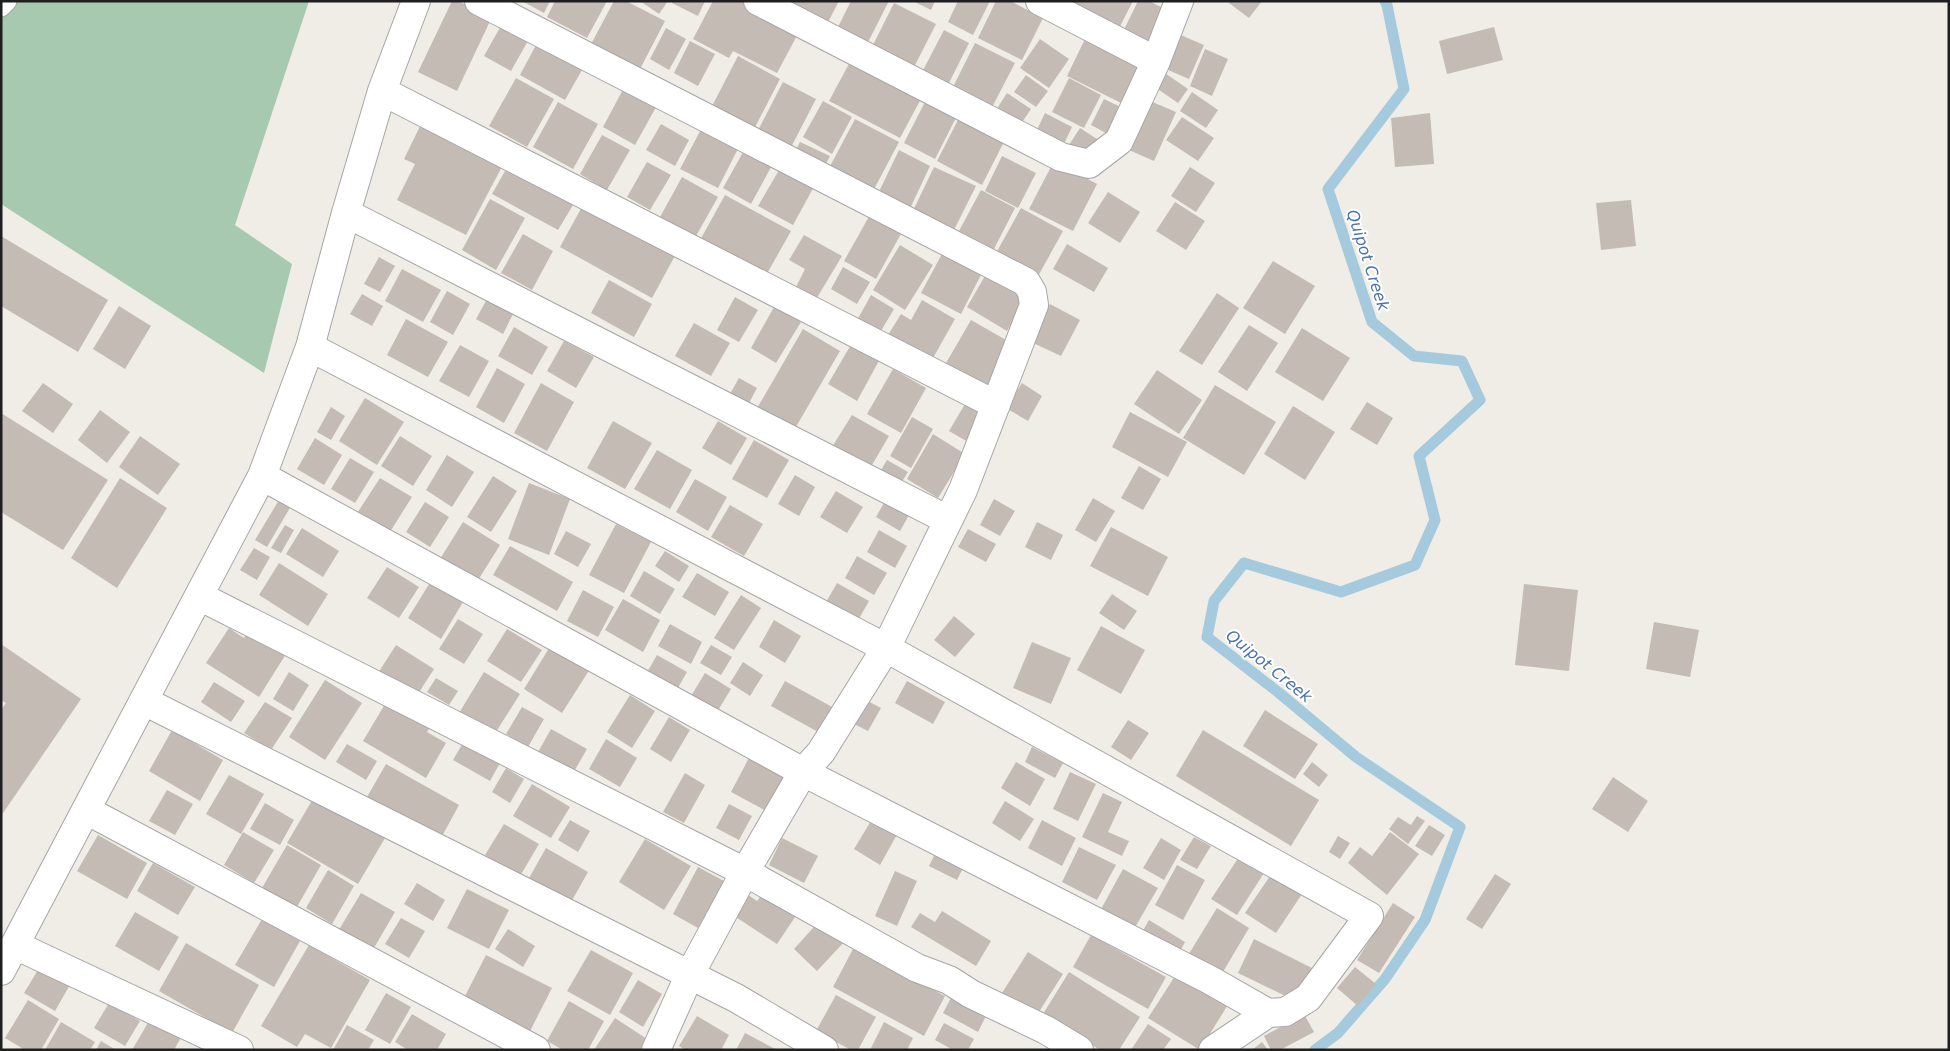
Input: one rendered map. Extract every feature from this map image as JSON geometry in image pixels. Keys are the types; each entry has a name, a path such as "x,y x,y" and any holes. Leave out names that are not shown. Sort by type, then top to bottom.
{"street":[{"path":"1,971 262,476 310,347 346,213 382,91 416,1"},
{"path":"479,1 1026,282 1032,292 1034,304 963,490 886,648 821,752 803,772 745,872 689,976 656,1050"},
{"path":"758,1 1062,157 1089,164 1119,141 1156,61 1179,1"},
{"path":"1040,1 1156,61"},
{"path":"382,91 996,405"},
{"path":"346,213 948,520"},
{"path":"310,347 886,648 1369,916 1308,998 1285,1012 1268,1013 1213,1050"},
{"path":"262,476 803,772 1210,980 1268,1013"},
{"path":"199,596 745,872 917,968 949,980 971,994 1046,1030 1079,1050"},
{"path":"144,701 736,998 824,1050"},
{"path":"86,810 536,1050"},
{"path":"15,946 239,1050"}],"lane":[{"path":"1,7 7,1"}],"green space":[{"path":"1,1 309,1 235,225 292,264 264,373 1,204"}],"building":[{"path":"452,1 458,1 492,17 457,91 418,72"},
{"path":"522,1 550,1 544,13"},
{"path":"555,1 607,1 587,38 547,17"},
{"path":"614,1 626,1 665,21 639,71 590,46"},
{"path":"640,1 668,1 659,14"},
{"path":"673,1 705,1 698,16 672,3"},
{"path":"713,1 744,1 800,30 777,73 733,51 729,58 693,39"},
{"path":"790,1 839,1 827,24 788,5"},
{"path":"851,1 889,1 866,46 836,31"},
{"path":"913,1 935,1 931,10"},
{"path":"958,1 990,1 973,35 948,22"},
{"path":"996,1 1010,1 1043,18 1022,60 978,38"},
{"path":"1075,1 1133,1 1116,34 1070,11"},
{"path":"1138,1 1149,1 1167,10 1147,51 1120,38"},
{"path":"1230,1 1262,1 1249,18 1229,3"},
{"path":"894,3 936,24 913,69 871,49"},
{"path":"502,24 529,39 511,71 484,56"},
{"path":"1494,27 1503,60 1447,74 1439,41"},
{"path":"666,28 686,39 669,70 650,59"},
{"path":"944,30 969,43 945,91 919,78"},
{"path":"1176,33 1204,45 1189,79 1161,67"},
{"path":"1087,35 1145,64 1125,105 1067,76"},
{"path":"1040,39 1069,59 1049,88 1020,68"},
{"path":"690,41 715,54 698,86 674,73"},
{"path":"975,43 1015,63 988,115 949,95"},
{"path":"536,45 582,70 565,100 520,75"},
{"path":"1205,49 1228,59 1212,96 1190,86"},
{"path":"738,56 780,79 752,133 709,112"},
{"path":"851,60 922,97 900,138 829,101"},
{"path":"1159,69 1188,89 1178,103 1149,83"},
{"path":"1026,75 1048,91 1036,107 1014,92"},
{"path":"516,78 554,99 527,147 489,126"},
{"path":"1069,78 1101,95 1084,128 1052,112"},
{"path":"627,82 660,100 635,145 603,127"},
{"path":"783,82 816,99 788,153 755,136"},
{"path":"1192,92 1218,110 1206,128 1180,111"},
{"path":"1007,93 1031,109 1016,131 993,115"},
{"path":"927,98 958,114 935,159 904,143"},
{"path":"1143,98 1176,112 1154,161 1122,147"},
{"path":"1104,99 1131,112 1117,139 1091,125"},
{"path":"823,101 852,117 832,154 803,137"},
{"path":"558,102 598,124 573,169 533,147"},
{"path":"1045,113 1072,127 1062,148 1035,134"},
{"path":"1430,113 1434,164 1395,167 1391,118"},
{"path":"961,114 1006,138 982,185 937,161"},
{"path":"1182,117 1214,138 1198,161 1166,140"},
{"path":"424,118 506,159 466,235 397,200 415,164 404,159"},
{"path":"855,119 899,142 872,193 828,170"},
{"path":"706,120 743,139 718,188 680,169"},
{"path":"661,124 689,140 675,166 646,150"},
{"path":"1080,128 1100,141 1087,161 1067,148"},
{"path":"602,135 630,150 607,190 580,174"},
{"path":"800,142 830,156 821,173 792,158"},
{"path":"747,145 775,160 751,204 723,188"},
{"path":"899,150 930,166 907,215 875,200"},
{"path":"1002,156 1036,173 1018,208 985,191"},
{"path":"1054,161 1097,184 1073,231 1029,209"},
{"path":"647,162 671,175 650,210 627,197"},
{"path":"509,164 576,200 558,230 492,194"},
{"path":"782,165 816,183 793,225 758,206"},
{"path":"934,167 976,186 951,236 910,217"},
{"path":"1190,167 1215,183 1196,212 1171,196"},
{"path":"682,177 718,197 696,236 660,217"},
{"path":"981,190 1015,208 994,249 959,231"},
{"path":"1108,192 1140,212 1120,243 1088,223"},
{"path":"725,195 791,231 764,279 699,242"},
{"path":"490,199 525,218 496,270 462,250"},
{"path":"1631,200 1636,246 1601,250 1596,203"},
{"path":"1175,202 1205,221 1186,250 1156,231"},
{"path":"584,203 676,254 652,298 560,247"},
{"path":"1021,208 1063,231 1037,278 995,255"},
{"path":"871,213 902,232 876,279 844,261"},
{"path":"523,234 553,251 532,290 501,273"},
{"path":"804,235 842,256 815,301 795,289 805,269 789,260"},
{"path":"1,236 108,300 78,352 1,306"},
{"path":"1067,244 1108,268 1094,292 1053,269"},
{"path":"900,245 933,265 905,310 873,290"},
{"path":"944,250 983,271 961,314 921,293"},
{"path":"379,257 395,266 380,292 364,284"},
{"path":"1273,261 1315,286 1285,334 1243,308"},
{"path":"843,267 870,282 857,304 831,289"},
{"path":"402,269 441,290 423,322 385,301"},
{"path":"989,269 1029,293 1007,331 967,307"},
{"path":"609,280 652,304 634,337 591,313"},
{"path":"447,291 470,304 453,335 430,322"},
{"path":"1217,293 1239,308 1202,365 1179,351"},
{"path":"362,294 383,306 372,326 350,314"},
{"path":"871,295 894,309 878,336 855,324"},
{"path":"488,297 514,312 503,334 476,319"},
{"path":"735,297 758,310 739,342 717,330"},
{"path":"922,300 955,319 929,365 885,340 901,314 911,320"},
{"path":"1050,304 1080,320 1061,356 1031,342"},
{"path":"119,306 151,326 125,369 93,349"},
{"path":"774,307 801,322 776,363 751,348"},
{"path":"406,319 448,342 428,377 387,355"},
{"path":"971,320 1013,344 984,395 942,370"},
{"path":"694,323 730,343 711,376 675,356"},
{"path":"1249,325 1278,343 1247,391 1218,372"},
{"path":"514,327 548,347 532,375 498,356"},
{"path":"1302,328 1350,358 1323,401 1275,372"},
{"path":"803,329 840,351 793,432 756,410"},
{"path":"564,341 594,357 576,388 547,371"},
{"path":"852,343 880,359 857,401 828,384"},
{"path":"460,345 489,361 469,397 439,381"},
{"path":"497,368 525,384 504,423 476,407"},
{"path":"893,369 926,388 901,433 867,414"},
{"path":"1157,370 1202,400 1179,434 1134,404"},
{"path":"739,378 757,388 748,405 730,394"},
{"path":"43,383 73,404 53,433 22,411"},
{"path":"541,383 574,402 547,451 514,433"},
{"path":"1022,383 1042,396 1028,421 1006,408"},
{"path":"1215,385 1276,422 1244,475 1183,438"},
{"path":"365,398 404,422 377,465 339,441"},
{"path":"968,399 989,411 970,443 949,431"},
{"path":"1367,402 1393,418 1377,445 1350,429"},
{"path":"1293,406 1335,432 1305,480 1264,454"},
{"path":"331,407 345,416 331,440 317,432"},
{"path":"100,410 130,432 107,463 78,440"},
{"path":"1130,412 1187,442 1168,477 1112,447"},
{"path":"1,413 108,480 63,550 1,512"},
{"path":"852,415 889,436 869,470 832,447"},
{"path":"912,417 933,429 911,468 890,456"},
{"path":"613,421 652,443 625,489 587,468"},
{"path":"718,421 747,438 731,465 702,448"},
{"path":"933,434 965,454 938,498 907,479"},
{"path":"140,436 180,464 158,495 119,467"},
{"path":"400,436 432,456 413,486 381,466"},
{"path":"315,438 342,455 324,485 297,469"},
{"path":"754,440 789,460 767,498 732,479"},
{"path":"657,450 692,470 670,509 634,489"},
{"path":"447,455 474,472 452,507 426,490"},
{"path":"350,458 374,472 355,503 331,489"},
{"path":"887,460 908,472 898,488 877,477"},
{"path":"1139,466 1161,479 1143,510 1121,498"},
{"path":"795,475 815,487 799,516 778,504"},
{"path":"493,476 517,491 491,532 467,517"},
{"path":"120,478 167,508 117,588 71,558"},
{"path":"380,478 412,497 388,535 356,515"},
{"path":"695,479 727,497 708,531 676,512"},
{"path":"529,483 570,499 549,555 508,539"},
{"path":"836,491 863,507 847,533 820,517"},
{"path":"1093,498 1115,511 1096,542 1075,530"},
{"path":"994,499 1015,511 1000,536 980,525"},
{"path":"279,500 291,506 267,547 255,540"},
{"path":"885,501 909,515 900,531 876,517"},
{"path":"425,502 449,517 430,547 406,532"},
{"path":"730,505 763,524 744,556 711,537"},
{"path":"463,522 500,545 477,582 440,559"},
{"path":"1037,522 1063,535 1051,560 1025,547"},
{"path":"616,524 651,542 624,593 589,575"},
{"path":"285,525 294,530 281,553 271,548"},
{"path":"1111,527 1168,557 1148,596 1090,566"},
{"path":"302,528 339,551 323,577 286,554"},
{"path":"968,529 996,544 986,562 958,547"},
{"path":"879,530 907,546 895,568 867,552"},
{"path":"566,531 591,544 578,567 554,554"},
{"path":"510,546 573,582 557,611 493,575"},
{"path":"254,548 270,557 257,580 240,570"},
{"path":"665,551 689,566 679,582 655,566"},
{"path":"857,556 887,573 874,595 845,578"},
{"path":"279,563 328,594 308,626 259,595"},
{"path":"387,567 419,587 399,618 367,598"},
{"path":"644,571 675,589 660,614 630,596"},
{"path":"697,573 729,592 715,616 682,597"},
{"path":"431,581 463,602 441,639 408,618"},
{"path":"837,583 869,601 857,622 825,604"},
{"path":"1524,584 1578,590 1569,671 1515,665"},
{"path":"583,590 614,607 598,637 567,621"},
{"path":"1112,594 1137,611 1124,630 1099,613"},
{"path":"741,595 761,608 734,650 714,638"},
{"path":"623,599 660,620 643,652 605,630"},
{"path":"954,616 975,634 955,657 934,640"},
{"path":"458,619 483,634 464,664 439,649"},
{"path":"774,620 801,636 785,663 759,647"},
{"path":"1654,622 1699,630 1690,677 1646,669"},
{"path":"670,624 702,642 691,664 658,646"},
{"path":"1101,626 1145,650 1121,694 1077,670"},
{"path":"229,628 244,638 249,630 286,654 259,697 206,663"},
{"path":"507,629 542,650 521,682 487,661"},
{"path":"1032,642 1071,658 1051,704 1013,688"},
{"path":"1,644 81,699 1,816 1,710 6,703 1,700"},
{"path":"396,645 434,669 416,697 378,673"},
{"path":"551,645 590,669 562,713 524,689"},
{"path":"711,645 732,657 721,675 700,663"},
{"path":"657,655 687,672 675,693 645,676"},
{"path":"743,662 763,675 750,696 730,683"},
{"path":"289,672 309,685 293,711 273,699"},
{"path":"484,672 520,694 494,735 459,713"},
{"path":"705,673 731,689 714,717 688,701"},
{"path":"436,678 458,691 449,705 427,692"},
{"path":"325,680 362,703 325,760 289,737"},
{"path":"785,681 834,708 820,733 771,706"},
{"path":"907,681 945,702 933,724 895,703"},
{"path":"214,682 245,701 231,722 201,702"},
{"path":"630,695 655,711 632,748 607,732"},
{"path":"388,699 432,724 427,732 446,743 426,778 363,741"},
{"path":"864,699 881,708 868,731 852,723"},
{"path":"265,702 292,718 271,750 244,733"},
{"path":"522,707 544,719 528,747 506,734"},
{"path":"1265,710 1318,744 1295,779 1243,746"},
{"path":"669,717 690,730 671,762 650,749"},
{"path":"1128,720 1149,733 1131,760 1111,747"},
{"path":"551,729 587,749 568,782 533,761"},
{"path":"172,730 223,760 200,801 149,771"},
{"path":"1203,730 1319,800 1291,846 1176,776"},
{"path":"606,739 637,758 620,787 589,769"},
{"path":"464,741 500,763 490,781 453,760"},
{"path":"347,744 377,761 366,780 336,762"},
{"path":"1032,747 1063,763 1055,778 1025,762"},
{"path":"750,756 789,778 770,813 731,792"},
{"path":"1016,762 1045,779 1030,806 1001,788"},
{"path":"1312,762 1328,775 1319,787 1303,774"},
{"path":"386,764 459,805 440,840 367,797"},
{"path":"506,768 524,779 510,803 492,792"},
{"path":"1070,772 1096,784 1078,821 1053,809"},
{"path":"685,773 705,785 684,823 663,812"},
{"path":"229,775 264,794 241,834 206,814"},
{"path":"1613,777 1648,801 1628,832 1592,809"},
{"path":"532,784 570,807 551,838 513,816"},
{"path":"167,790 193,804 175,835 149,821"},
{"path":"1103,793 1122,802 1108,832 1129,841 1122,856 1082,837"},
{"path":"314,797 385,838 358,884 287,843"},
{"path":"1005,801 1034,819 1020,841 992,823"},
{"path":"265,803 294,820 280,845 250,829"},
{"path":"729,804 752,816 739,840 716,828"},
{"path":"874,816 899,831 880,865 854,849"},
{"path":"1417,816 1425,821 1408,844 1389,829 1398,817 1411,825"},
{"path":"570,820 590,831 578,852 558,840"},
{"path":"1042,820 1076,838 1062,866 1028,848"},
{"path":"504,824 539,844 520,876 485,855"},
{"path":"1429,825 1445,835 1432,856 1415,846"},
{"path":"243,832 274,850 254,883 224,865"},
{"path":"1390,832 1419,854 1387,895 1348,863 1360,847 1372,856"},
{"path":"98,835 147,863 127,899 77,871"},
{"path":"1338,836 1350,843 1340,859 1329,852"},
{"path":"1194,837 1211,846 1197,869 1180,860"},
{"path":"782,838 818,856 804,883 769,865"},
{"path":"1161,838 1181,850 1164,880 1143,868"},
{"path":"645,839 691,866 664,910 619,882"},
{"path":"287,845 321,865 294,912 259,893"},
{"path":"1079,847 1116,865 1097,900 1062,882"},
{"path":"546,848 588,872 570,904 528,880"},
{"path":"938,848 966,862 957,880 929,866"},
{"path":"1239,857 1264,873 1237,915 1211,899"},
{"path":"153,863 195,887 178,915 137,891"},
{"path":"1177,865 1205,880 1183,920 1155,905"},
{"path":"698,867 724,881 698,928 673,914"},
{"path":"1123,869 1158,888 1134,929 1100,911"},
{"path":"328,870 354,886 332,924 306,908"},
{"path":"1274,870 1304,891 1276,933 1245,913"},
{"path":"895,871 917,881 897,926 875,916"},
{"path":"1495,874 1511,884 1482,929 1466,919"},
{"path":"417,883 445,900 433,921 404,904"},
{"path":"467,889 509,910 489,949 447,928"},
{"path":"744,892 757,901 762,894 795,917 777,944 731,914"},
{"path":"361,893 395,912 371,953 337,933"},
{"path":"1393,903 1415,917 1379,973 1357,960"},
{"path":"1217,908 1249,928 1220,977 1187,957"},
{"path":"942,911 991,941 976,966 911,927 920,913 935,922"},
{"path":"135,912 179,937 159,971 115,946"},
{"path":"401,918 425,931 409,958 385,944"},
{"path":"822,918 846,940 817,971 794,949"},
{"path":"262,919 300,941 274,987 235,965"},
{"path":"1149,920 1185,942 1177,957 1140,936"},
{"path":"508,929 535,946 523,967 495,949"},
{"path":"1091,935 1166,977 1148,1009 1073,967"},
{"path":"1254,939 1312,968 1296,1001 1238,973"},
{"path":"186,943 259,985 232,1033 159,991"},
{"path":"309,945 370,980 331,1048 305,1034 297,1047 261,1026"},
{"path":"854,947 945,996 924,1036 833,987"},
{"path":"591,950 633,973 610,1015 567,991"},
{"path":"1028,952 1063,974 1037,1015 1002,993"},
{"path":"486,955 552,988 529,1033 463,1000"},
{"path":"41,965 71,983 55,1011 24,993"},
{"path":"1355,967 1376,984 1358,1006 1337,988"},
{"path":"1069,972 1140,1017 1119,1050 1100,1050 1043,1014"},
{"path":"1177,973 1229,1003 1200,1050 1148,1018"},
{"path":"638,980 662,994 643,1027 619,1012"},
{"path":"386,993 411,1007 390,1044 365,1030"},
{"path":"836,995 876,1017 858,1050 851,1050 816,1031"},
{"path":"952,996 987,1014 978,1032 943,1013"},
{"path":"28,1000 59,1019 41,1050 25,1050 5,1038"},
{"path":"569,1001 604,1021 588,1050 563,1050 547,1041"},
{"path":"109,1003 140,1021 125,1046 94,1028"},
{"path":"412,1014 446,1034 437,1050 408,1050 395,1042"},
{"path":"1304,1014 1314,1032 1280,1050 1271,1050 1264,1036"},
{"path":"152,1016 183,1034 174,1050 132,1050"},
{"path":"697,1016 729,1035 721,1050 686,1050 679,1046"},
{"path":"615,1018 653,1043 649,1050 594,1050"},
{"path":"61,1022 95,1042 90,1050 45,1050"},
{"path":"884,1022 913,1038 907,1050 870,1050"},
{"path":"944,1023 974,1039 968,1050 953,1050 935,1040"},
{"path":"1148,1024 1171,1039 1163,1050 1131,1050"},
{"path":"347,1025 374,1040 368,1050 333,1050"},
{"path":"745,1033 777,1050 736,1050"},
{"path":"101,1041 116,1050 96,1050"},
{"path":"1262,1042 1268,1050 1252,1050"}],"waterway":[{"name":"Quipot Creek","path":"1315,1050 1338,1033 1385,979 1425,920 1460,827 1356,757 1278,692 1207,637 1214,601 1244,563 1341,592 1415,565 1435,520 1419,456 1480,400 1462,361 1414,356 1372,322 1328,189 1404,89 1385,1"}]}
